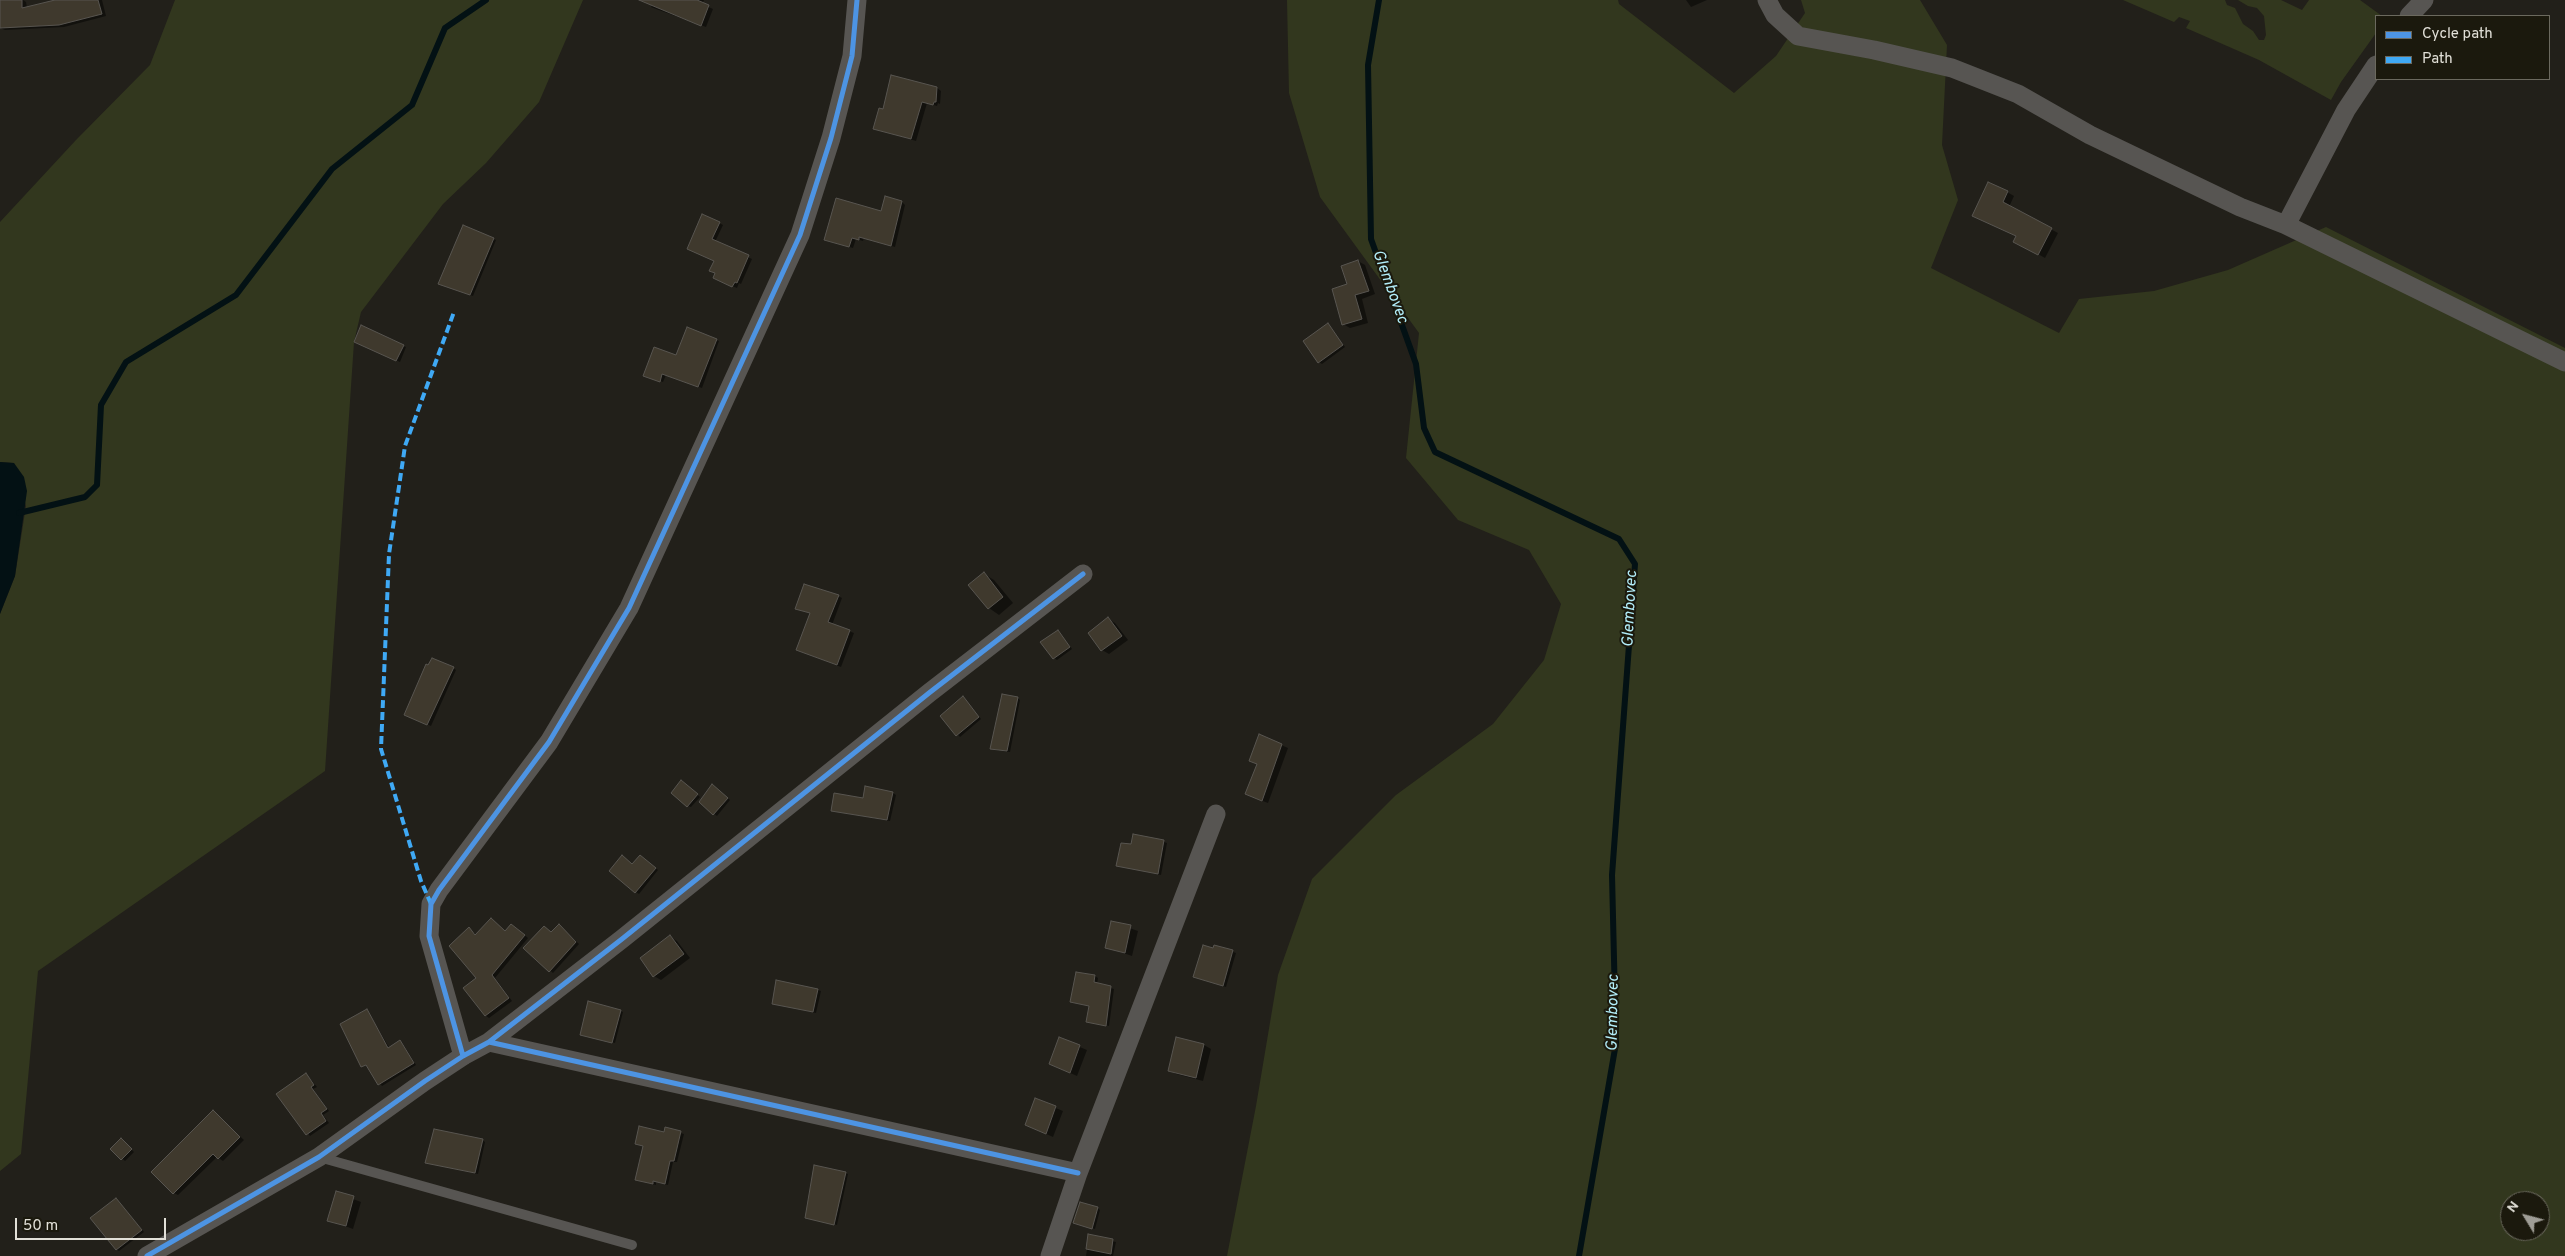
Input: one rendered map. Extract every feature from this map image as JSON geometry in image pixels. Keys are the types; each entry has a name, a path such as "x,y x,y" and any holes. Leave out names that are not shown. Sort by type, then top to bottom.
{"street":[{"path":"463,1056 429,936 432,904 439,890 549,742 629,608 800,235 831,138 852,56 857,0"},
{"path":"1767,0 1774,15 1798,36 1874,50 1960,71 2018,94 2090,135 2240,206 2286,225 2565,362"},
{"path":"2411,15 2424,0"},
{"path":"2286,225 2346,110 2375,66"},
{"path":"147,1256 319,1158 463,1056 489,1042 622,939 929,692 1083,574"},
{"path":"1050,1256 1078,1173 1216,814"},
{"path":"489,1042 1078,1173"}],"lane":[{"path":"319,1158 632,1245"}],"green space":[{"path":"175,0 583,0 539,102 486,163 443,204 361,312 354,342 325,771 38,971 21,1154 0,1171 0,614 15,576 26,506 14,463 0,462 0,222 76,140 150,65"},
{"path":"1287,0 1618,0 1619,4 1734,93 1776,56 1805,13 1801,0 1920,0 1947,45 1942,145 1958,200 1931,268 2059,333 2079,299 2154,291 2228,270 2326,227 2565,348 2565,1256 1227,1256 1256,1106 1278,975 1312,879 1396,795 1493,724 1544,660 1561,604 1529,550 1458,520 1406,458 1419,333 1320,197 1289,93"},
{"path":"2123,0 2225,0 2227,5 2235,8 2243,24 2253,31 2259,40 2264,40 2266,35 2264,16 2257,8 2248,6 2238,0 2281,0 2302,10 2309,0 2360,0 2381,15 2375,15 2375,34 2341,82 2331,100 2259,60 2186,28 2190,21 2179,17 2174,22"}],"shaded area":[{"path":"0,462 14,463 24,477 27,491 15,576 0,614"}],"building":[{"path":"0,0 22,0 22,8 55,0 98,0 102,14 59,25 0,28"},
{"path":"639,0 697,0 709,5 701,26"},
{"path":"891,75 937,87 936,102 933,105 922,102 911,139 873,129 879,108 883,109"},
{"path":"1988,182 2008,191 2003,202 2052,228 2038,255 2013,242 2016,236 1972,216"},
{"path":"885,196 902,201 891,246 859,237 859,240 852,238 849,247 824,240 836,198 881,211"},
{"path":"702,214 720,222 712,239 749,255 737,283 735,282 732,287 713,278 715,273 709,271 714,261 687,249"},
{"path":"463,225 494,238 470,295 438,284"},
{"path":"1358,260 1369,291 1355,295 1362,319 1342,325 1332,289 1347,284 1341,266"},
{"path":"1328,323 1343,345 1318,363 1303,341"},
{"path":"361,325 404,345 396,361 354,342"},
{"path":"687,327 717,339 698,387 662,374 660,382 643,376 654,347 676,355"},
{"path":"984,572 1003,597 988,609 968,585"},
{"path":"804,584 839,595 828,622 850,630 837,665 796,650 810,613 795,609"},
{"path":"1108,617 1122,636 1101,651 1088,633"},
{"path":"1058,630 1070,647 1053,659 1040,642"},
{"path":"432,658 454,667 427,725 404,715 426,664 428,665"},
{"path":"1002,694 1018,697 1007,751 990,749"},
{"path":"963,696 979,717 956,736 940,716"},
{"path":"1259,734 1282,744 1262,801 1245,794 1257,764 1249,761"},
{"path":"681,780 698,794 687,807 671,793"},
{"path":"712,784 728,798 713,815 699,802"},
{"path":"865,786 893,792 887,820 831,811 834,793 863,798"},
{"path":"1133,834 1164,840 1158,874 1116,866 1121,843 1131,844"},
{"path":"622,855 632,864 640,855 656,868 635,893 609,871"},
{"path":"491,918 505,931 511,924 525,935 492,975 509,998 485,1016 463,988 476,978 449,946 469,927 475,935"},
{"path":"1111,921 1131,925 1125,953 1105,948"},
{"path":"559,924 576,942 549,972 523,948 544,926 551,932"},
{"path":"670,935 684,954 653,977 640,958"},
{"path":"1203,945 1213,948 1214,945 1233,950 1223,986 1193,977"},
{"path":"1076,972 1095,975 1094,982 1111,986 1106,1026 1086,1022 1089,1006 1070,1002"},
{"path":"776,980 818,989 813,1012 772,1004"},
{"path":"588,1001 621,1010 612,1043 580,1035"},
{"path":"367,1009 388,1048 400,1040 414,1063 378,1085 366,1065 361,1067 340,1024"},
{"path":"1059,1037 1080,1045 1070,1073 1049,1064"},
{"path":"1176,1037 1204,1044 1196,1078 1168,1071"},
{"path":"306,1073 314,1085 311,1087 327,1109 321,1113 326,1121 306,1135 276,1094"},
{"path":"1035,1098 1056,1106 1046,1134 1025,1125"},
{"path":"213,1110 240,1137 218,1159 213,1154 173,1194 151,1172"},
{"path":"639,1126 664,1132 665,1127 681,1131 674,1161 670,1161 665,1184 653,1181 653,1184 635,1180 643,1146 635,1144"},
{"path":"434,1129 483,1139 475,1173 425,1163"},
{"path":"121,1138 132,1149 121,1160 110,1149"},
{"path":"814,1165 846,1172 834,1225 805,1218"},
{"path":"336,1191 354,1196 346,1226 327,1221"},
{"path":"116,1198 142,1230 116,1250 90,1218"},
{"path":"1080,1202 1098,1207 1092,1229 1073,1223"},
{"path":"1088,1234 1113,1239 1111,1254 1086,1249"}],"waterway":[{"path":"19,513 85,497 97,485 101,405 126,362 236,295 332,169 412,105 445,28 486,0"},
{"name":"Glembovec","path":"1379,0 1368,65 1371,239 1416,364 1424,428 1435,452 1619,539 1635,564 1612,875 1616,1043 1579,1256"}],"marked path":[{"path":"431,904 421,881 381,749 389,554 405,446 454,312"}],"cycle path":[{"path":"463,1056 429,936 431,904 439,890 549,742 629,608 800,235 831,138 852,56 857,0"},
{"path":"147,1256 319,1157 425,1081 463,1056 489,1042 622,939 929,693 1083,574"},
{"path":"489,1042 1078,1173"}]}
